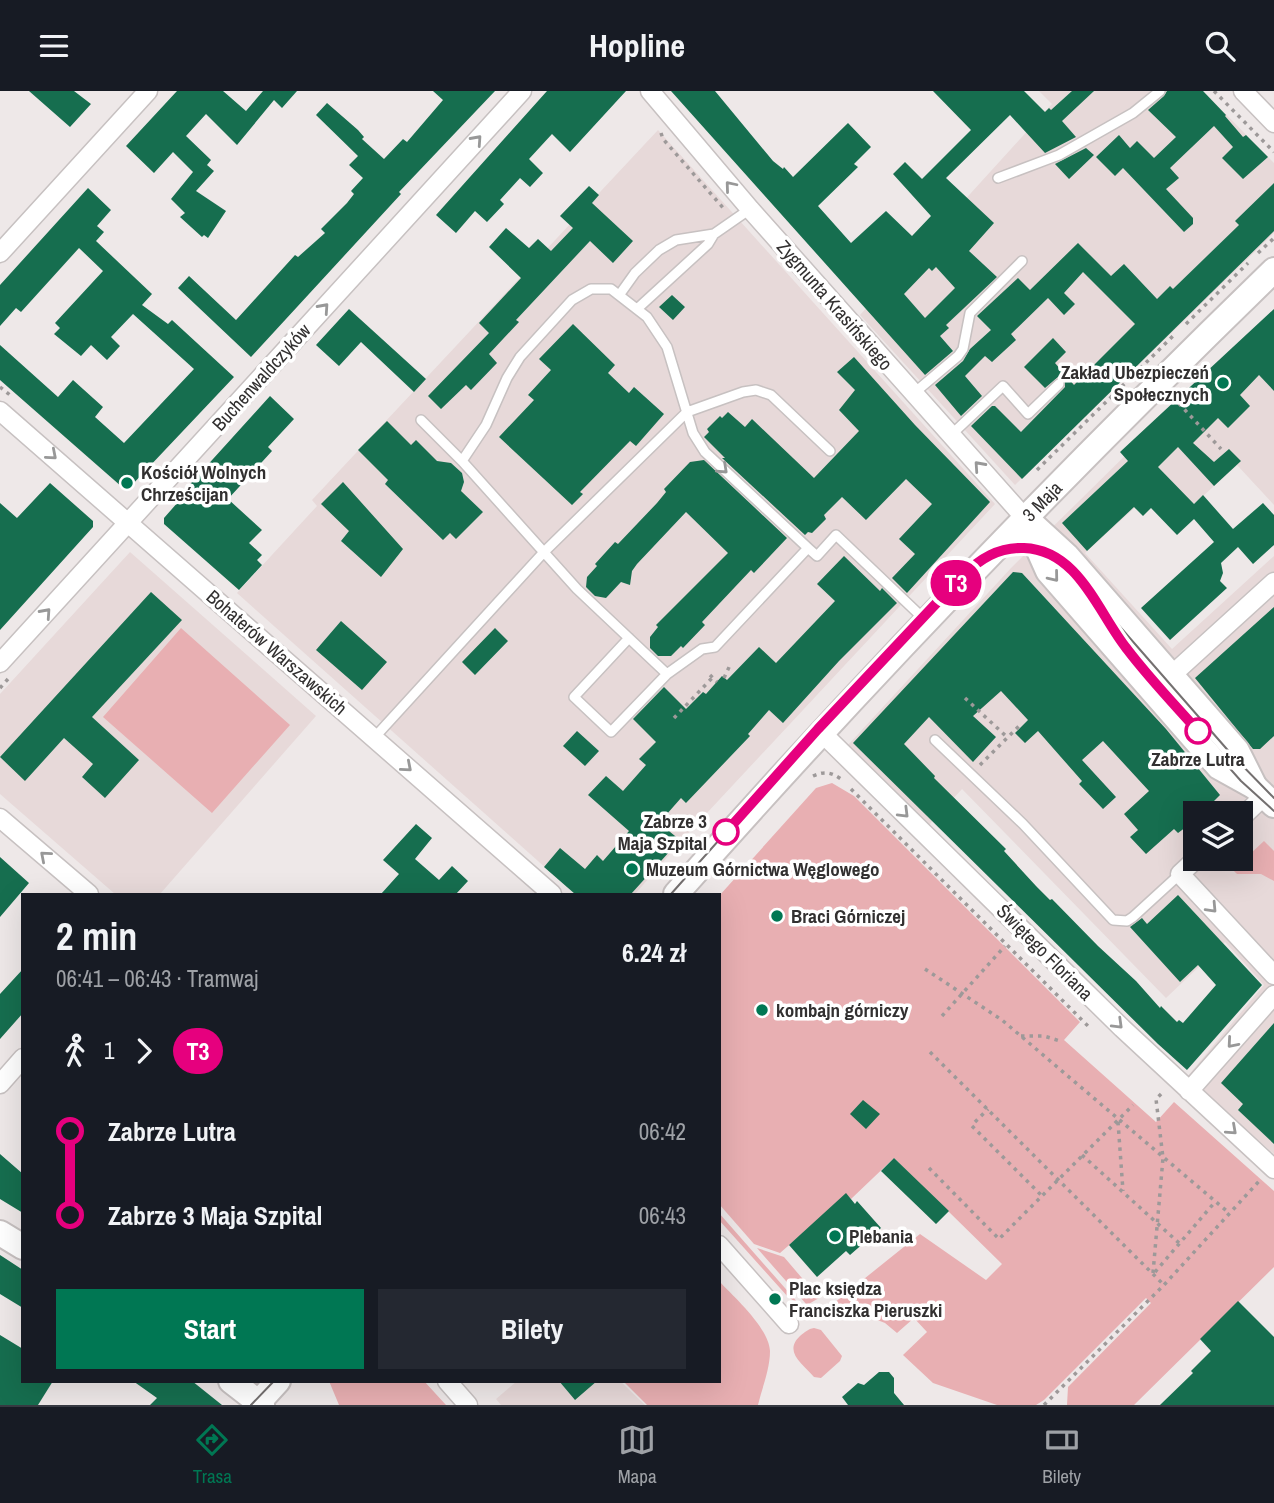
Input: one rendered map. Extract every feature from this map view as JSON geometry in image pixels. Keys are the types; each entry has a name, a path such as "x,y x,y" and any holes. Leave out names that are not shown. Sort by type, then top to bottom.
{"street":[{"path":"0,253 148,91"},
{"name":"Buchenwaldczyków","path":"5,671 129,521 522,91"},
{"name":"Zygmunta Krasińskiego","path":"650,91 750,209 1024,517"},
{"path":"1242,91 1274,123"},
{"name":"3 Maja","path":"677,893 821,731 1024,517 1274,270"},
{"name":"Bohaterów Warszawskich","path":"5,403 129,521 551,893"},
{"path":"1024,517 1066,555 1237,751 1264,796"},
{"path":"1024,517 1048,571 1219,767 1264,796"},
{"path":"1153,692 1274,582"},
{"name":"Świętego Floriana","path":"821,731 1176,1079 1273,1168"},
{"path":"0,818 88,893"},
{"path":"1183,871 1180,874 1274,975"},
{"path":"1189,1091 1274,995"},
{"path":"0,1084 21,1060"},
{"path":"0,1233 21,1246"},
{"path":"721,1247 789,1324"},
{"path":"233,1383 259,1404 276,1383"},
{"path":"449,1383 468,1405"}],"lane":[{"path":"998,178 1059,155 1133,113 1160,91"},
{"path":"637,309 708,244 714,234 750,209"},
{"path":"620,295 635,273 659,250 676,240 714,234"},
{"path":"913,394 958,356 970,313 1022,261"},
{"path":"462,461 486,425 507,378 520,357 572,300 591,289 611,289 647,317 667,347 693,433 705,452 817,556 836,535 926,620"},
{"path":"951,435 1003,386 1028,414 1059,384"},
{"path":"374,738 544,552 687,412 756,390 771,395 830,451"},
{"path":"421,420 462,461 577,589 667,674"},
{"path":"629,638 574,697 611,732 667,674 702,649 715,647 808,548"},
{"path":"935,740 1055,857 1113,920 1127,921 1133,917 1180,874"}],"path":[{"path":"1214,91 1274,152"},
{"path":"1037,470 1274,238"},
{"path":"0,387 5,403"},
{"path":"1173,397 1221,449"},
{"path":"724,678 731,663"},
{"path":"0,688 5,671"},
{"path":"674,718 711,676 717,682"},
{"path":"965,698 1008,738"},
{"path":"971,774 1020,725"},
{"path":"807,781 823,772 833,773 841,779"},
{"path":"851,789 1005,946 1088,1026"},
{"path":"942,1016 1005,946"},
{"path":"925,969 1002,1020 1229,1213"},
{"path":"1020,1036 1044,1036 1060,1041"},
{"path":"930,1052 1164,1285"},
{"path":"1153,1273 1163,1158 1156,1100 1176,1079"},
{"path":"929,1168 999,1238 1133,1105"},
{"path":"988,1109 974,1124 1042,1196"},
{"path":"1118,1120 1124,1193"},
{"path":"1082,1155 1179,1243"},
{"path":"1044,1405 1164,1285 1273,1168"},
{"path":"1153,1273 1215,1202"}],"shaded area":[{"path":"1039,91 1203,91 1274,163 1274,233 1015,485 860,315 1052,104"},
{"path":"658,130 995,504 692,829 636,893 574,893 237,593 317,506 312,500"},
{"path":"1274,309 1274,505 1237,465 1178,519 1153,491 1085,553 1172,649 1274,556 1274,1154 1187,1077 1264,985 1225,942 1166,998 962,789 929,825 848,745 1011,568"},
{"path":"130,552 316,716 161,893 114,893 0,794 0,694"},
{"path":"181,628 290,725 212,813 103,717"},
{"path":"832,783 854,796 1080,1022 1064,1040 1156,1122 1174,1102 1274,1191 1274,1267 1134,1405 1067,1405 1068,1387 1151,1303 1146,1298 1036,1405 997,1405 933,1383 903,1355 927,1332 914,1318 897,1333 885,1323 834,1303 920,1234 986,1280 1002,1264 894,1158 851,1199 847,1195 780,1253 754,1244 721,1206 721,894 816,788"},
{"path":"1264,841 1274,851 1274,881 1261,874 1237,874 1234,871 1253,871 1253,851"},
{"path":"721,1215 799,1304 788,1297 721,1222"},
{"path":"757,1248 784,1257 819,1298 807,1305"},
{"path":"721,1283 758,1323 768,1342 769,1365 758,1405 647,1405 625,1383 721,1383"},
{"path":"814,1328 821,1330 842,1356 821,1378 814,1377 800,1363 793,1347 800,1336"},
{"path":"330,1383 426,1383 446,1405 339,1405"},
{"path":"515,1383 622,1383 645,1405 501,1405 496,1399"}],"building":[{"path":"29,91 74,91 91,104 70,127"},
{"path":"177,91 223,91 246,111 263,91 297,91 282,108 274,100 237,145 206,114 186,136 211,160 207,165 214,171 196,191 226,211 208,238 204,235 202,237 180,217 185,213 171,199 193,172 173,152 154,173 126,146"},
{"path":"433,91 495,91 399,192 401,194 251,357 178,288 189,276 236,320 295,255 298,257 325,233 321,229 347,203 354,194 351,191 363,178 349,165 358,156 316,115 327,103 358,130 364,137 362,139 384,159 403,139 407,142 443,100"},
{"path":"547,91 626,91 570,152 552,134 529,159 543,173 530,187 520,178 500,200 504,204 487,222 475,211 456,233 436,215"},
{"path":"671,91 715,91 773,161 783,169 784,167 793,177 848,123 871,147 854,164 858,167 818,206 851,243 886,211 912,236 931,216 893,174 905,162 922,179 971,130 933,91 1024,91 1045,112 1049,108 1051,110 1072,91 1094,91 1062,121 1076,137 1045,153 1010,115 946,178 994,223 969,251 997,277 946,325 949,328 940,336 953,351 925,375","holes":["936,267 955,288 925,318 904,294 929,268 932,271"]},
{"path":"1167,91 1203,91 1243,137 1246,135 1268,157 1243,179 1222,158 1233,147 1214,126 1170,168 1179,178 1166,189 1193,218 1193,224 1184,232 1123,168 1115,176 1096,157 1119,135 1130,148 1137,141 1154,158 1176,137 1148,110"},
{"path":"1086,148 1094,155 1069,179 1055,164"},
{"path":"1274,183 1274,231 1022,479 971,426 995,406 1021,432 1065,387 1064,380 1058,377 1045,388 1024,367 1053,338 1066,352 1055,363 1074,385 1135,324 1083,272 1064,293 1075,304 1064,315 1048,298 1011,334 1016,340 992,362 985,356 965,376 982,396 961,416 935,385 963,361 970,349 991,330 977,316 1018,278 1030,290 1078,243 1111,276 1124,264 1157,299 1170,286 1173,289 1239,225 1235,221"},
{"path":"589,186 599,195 592,203 633,241 613,263 590,241 516,320 519,322 489,354 497,363 471,390 466,385 441,409 428,396 489,333 479,323 521,278 489,247 506,228 529,248 538,239 551,251 573,228 560,216"},
{"path":"88,188 111,210 97,226 104,232 96,241 152,294 142,305 168,324 172,320 234,377 130,487 122,487 0,380 0,345 58,397 73,380 103,407 95,417 124,443 194,369 133,314 111,337 120,346 107,360 91,345 81,356 54,334 60,328 55,323 103,271 79,248 21,312 16,308 0,326 0,285"},
{"path":"672,295 685,307 673,320 659,307"},
{"path":"349,309 426,379 414,392 361,342 339,366 316,345"},
{"path":"1274,309 1274,391 1259,375 1240,395 1250,406 1228,428 1218,418 1193,443 1214,462 1229,449 1241,461 1214,486 1178,447 1158,467 1194,504 1203,495 1233,529 1263,503 1274,515 1274,545 1253,564 1238,547 1221,563 1223,573 1220,581 1227,588 1170,640 1141,608 1214,542 1194,519 1177,535 1151,508 1143,516 1134,507 1087,551 1062,523 1128,461 1120,452"},
{"path":"573,324 615,365 608,373 629,393 634,387 664,414 636,446 630,441 580,492 583,494 572,505 499,437 534,400 528,395 551,370 539,359"},
{"path":"854,357 990,502 907,593 892,578 915,554 899,539 932,504 906,479 866,520 842,497 824,515 826,519 812,533 805,535 722,458 725,458 704,437 709,432 707,429 728,412 745,427 752,419 814,478 859,431 839,410 855,390 837,372"},
{"path":"270,396 294,419 268,447 272,451 228,499 262,530 249,543 262,555 257,560 262,565 239,590 164,524 164,518 186,493 184,491"},
{"path":"387,421 411,445 416,440 437,461 451,463 462,473 464,482 461,491 483,512 456,539 450,533 443,540 385,484 388,480 358,450"},
{"path":"704,460 787,538 754,573 751,570 702,622 705,625 683,648 681,646 671,656 658,656 650,648 650,637 658,627 656,625 728,553 686,512 637,564 632,571 630,585 621,582 606,598 595,596 586,587 587,577 615,542 618,544 657,503 666,492 664,489 690,462"},
{"path":"343,482 403,549 381,577 341,541 349,531 321,504"},
{"path":"50,483 93,521 93,527 0,630 0,503 17,518"},
{"path":"844,556 880,591 882,588 897,603 839,661 783,723 769,710 748,734 750,736 686,803 681,798 659,823 680,840 632,893 574,893 544,867 560,848 585,869 597,855 603,861 629,831 588,795 606,776 623,791 646,765 639,759 656,742 633,719 664,687 686,709 703,692 706,694 722,676 727,680 759,647 776,663 835,601 817,584"},
{"path":"1013,572 1022,573 1166,729 1220,795 1214,801 1183,801 1183,829 1178,833 1174,829 1146,854 1130,837 1138,830 1124,814 1149,791 1103,741 1082,760 1116,797 1103,809 1079,784 1082,781 1038,731 1025,743 1015,733 1028,720 1001,691 973,716 996,737 973,762 929,717 904,744 934,778 1006,849 1004,851 1036,886 1177,1022 1179,1020 1183,1023 1216,985 1198,965 1180,982 1130,927 1142,918 1147,924 1178,895 1262,985 1187,1070 853,743"},
{"path":"151,592 182,620 92,717 139,760 105,798 82,777 93,764 64,738 25,781 0,757"},
{"path":"1274,607 1274,736 1260,749 1253,749 1195,678"},
{"path":"341,621 387,662 362,690 316,650"},
{"path":"495,628 508,641 475,675 462,662"},
{"path":"577,731 599,751 585,766 563,746"},
{"path":"416,824 432,838 415,859 439,880 452,866 468,881 457,893 382,893 399,874 383,860"},
{"path":"0,857 29,883 0,917"},
{"path":"21,971 21,1015 0,1039 0,994"},
{"path":"1274,1023 1274,1144 1238,1110 1243,1104 1221,1083"},
{"path":"863,1100 880,1114 866,1129 850,1114"},
{"path":"0,1154 21,1172 21,1212 0,1199"},
{"path":"894,1158 949,1211 936,1224 881,1171"},
{"name":"Plebania","path":"846,1193 855,1204 857,1201 881,1228 850,1255 846,1251 817,1277 789,1245"},
{"path":"0,1255 21,1269 21,1307 0,1294"},
{"path":"1238,1301 1274,1337 1274,1405 1160,1405 1211,1351 1200,1339"},
{"path":"0,1335 21,1348 21,1383 52,1383 38,1405 0,1405"},
{"path":"879,1372 889,1372 894,1378 894,1393 904,1405 848,1405 842,1397 858,1383 864,1385"},
{"path":"136,1383 194,1383 222,1405 150,1405 157,1398"},
{"path":"561,1383 595,1383 575,1400"}],"tram line":[{"path":"672,893 818,729 962,576 986,558 1012,548 1039,550 1066,565 1232,755 1274,798"},
{"name":"T3","path":"726,832 818,729 962,576 980,560 997,551 1020,548 1039,550 1053,555 1066,565 1088,589 1128,650 1198,731"},
{"path":"1217,754 1241,781 1274,811"},
{"path":"251,1405 272,1383"}],"place":[{"name":"Zakład Ubezpieczeń Społecznych","path":"1223,383"},
{"name":"Kościół Wolnych Chrześcijan","path":"127,483"},
{"name":"Zabrze Lutra","path":"1198,731"},
{"name":"Zabrze 3 Maja Szpital","path":"726,832"},
{"name":"Muzeum Górnictwa Węglowego","path":"632,869"},
{"name":"Braci Górniczej","path":"777,916"},
{"name":"kombajn górniczy","path":"762,1010"},
{"name":"Plebania","path":"835,1236"},
{"name":"Plac księdza Franciszka Pieruszki","path":"775,1299"}]}
